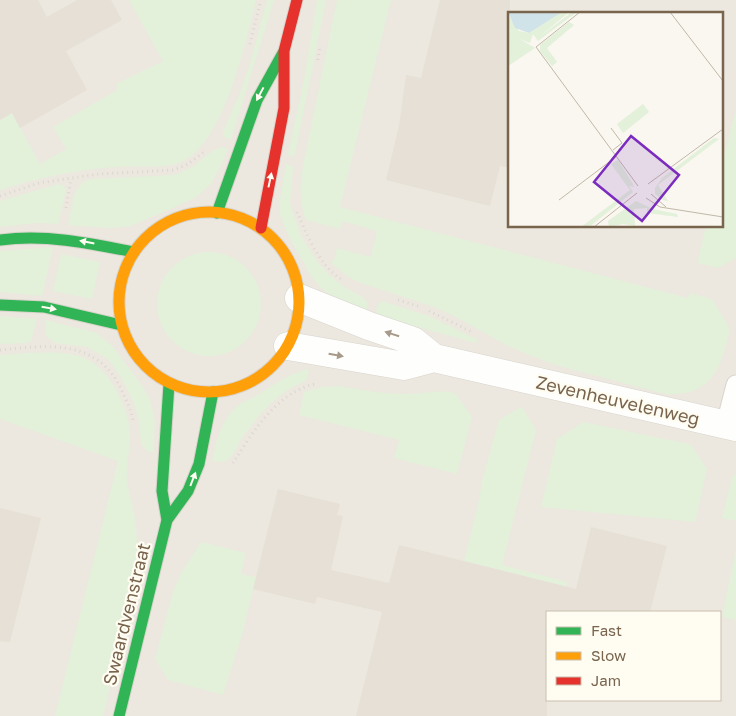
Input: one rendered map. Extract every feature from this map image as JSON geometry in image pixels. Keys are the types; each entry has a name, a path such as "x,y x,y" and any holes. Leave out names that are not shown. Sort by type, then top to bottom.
{"street":[{"path":"261,228 284,108 284,52 297,0"},
{"path":"217,212 257,100 284,52"},
{"path":"217,212 233,215 261,228 276,242 288,259 296,278 299,298 296,323 288,346 269,370 243,386 214,392 198,392 170,384 148,369 132,349 121,325 120,287 125,269 134,252 150,234 170,221 193,214 217,212"},
{"path":"0,240 60,237 134,252"},
{"name":"Zevenheuvelenweg","path":"299,298 369,326 413,340 434,358 731,426"},
{"path":"0,305 44,307 121,325"},
{"name":"Zevenheuvelenweg","path":"288,346 404,366 434,358"},
{"name":"Swaardvenstraat","path":"167,520 162,491 170,384"},
{"name":"Swaardvenstraat","path":"119,716 167,520 188,491 199,464 214,392"}],"lane":[{"name":"Zevenheuvelenweg","path":"731,426 736,385"}],"path":[{"path":"0,196 39,183 99,174 174,170 188,164 203,154 208,147"},
{"path":"296,210 306,234 320,257 343,280"},
{"path":"392,298 411,303 452,321 475,334"},
{"path":"0,350 38,346"}],"shaded area":[{"path":"0,0 736,0 736,716 0,716"}],"green space":[{"path":"129,0 256,0 239,66 220,115 208,137 195,153 172,165 115,167 71,172 0,190 0,120 12,113 40,164 66,149 53,127 117,90 116,84 163,61"},
{"path":"267,0 274,0 231,140 224,137 223,132 240,93 251,60"},
{"path":"317,0 326,0 295,154 294,156 288,155 305,74"},
{"path":"337,0 391,0 340,207 688,298 690,293 712,299 730,329 718,367 704,385 694,391 681,394 665,394 559,366 508,346 434,307 358,282 331,263 334,260 337,248 371,257 377,231 343,221 340,229 306,220 302,206 303,166"},
{"path":"736,109 736,258 718,268 697,263 706,228 724,228 724,157"},
{"path":"221,147 228,149 219,171 206,189 193,199 131,226 111,228 68,225 75,192 84,181 174,175 193,167 212,151"},
{"path":"286,164 293,168 290,203 301,236 317,261 329,275 343,286 364,298 367,302 367,313 333,298 320,287 311,276 288,235 280,215 280,200"},
{"path":"59,184 64,186 66,190 58,224 35,223 0,227 0,201"},
{"path":"53,247 42,296 0,292 0,251"},
{"path":"209,252 229,256 246,267 257,284 261,304 257,324 246,341 229,352 209,356 189,352 172,341 161,324 157,304 161,284 172,267 189,256"},
{"path":"61,254 100,262 92,299 53,291"},
{"path":"382,301 429,316 477,339 477,342 375,315 378,305"},
{"path":"0,316 37,319 31,341 27,343 0,344"},
{"path":"46,320 97,333 113,347 150,399 155,422 153,453 146,450 141,444 139,420 133,401 122,379 109,360 87,347 55,343 45,334"},
{"path":"66,353 88,360 98,367 116,390 128,421 130,438 127,481 135,519 137,559 133,586 103,716 55,716 118,461 0,419 0,355"},
{"path":"309,369 306,381 278,397 262,412 229,458 221,462 212,461 224,422 240,404 285,378"},
{"path":"338,386 396,394 455,393 472,417 457,474 394,458 399,440 299,415 304,392 322,387"},
{"path":"521,407 536,430 502,565 567,582 566,587 464,561 482,481 499,420"},
{"path":"583,422 692,446 707,469 695,522 541,507 557,439"},
{"path":"736,474 736,521 722,518 732,477"},
{"path":"201,542 246,553 241,574 256,577 242,635 223,695 168,680 155,659 173,592 180,575"},
{"path":"736,548 736,620 722,617"}],"building":[{"path":"0,0 38,0 47,17 77,0 111,0 122,20 66,51 87,90 20,128 12,113 0,120"},
{"path":"440,0 510,0 510,12 508,12 508,168 500,166 490,206 386,180 399,126 406,75 421,78"},
{"path":"278,489 340,504 337,515 343,516 331,570 389,583 399,545 576,589 591,527 667,546 650,611 546,611 547,716 356,716 382,612 317,597 315,604 253,589"},
{"path":"0,508 41,518 10,642 0,641"}],"traffic: fast":[{"path":"217,213 257,100 283,53"},
{"path":"0,240 17,238 51,239 134,252"},
{"path":"0,305 44,307 121,325"},
{"path":"167,520 162,491 169,384"},
{"path":"119,716 167,520 188,491 199,464 213,392"}],"traffic: slow":[{"path":"209,212 227,214 243,219 259,227 278,245 284,252 295,276 299,302 297,320 292,336 284,352 266,371 259,377 235,388 209,392 191,390 175,385 159,377 140,359 134,352 123,328 119,302 121,284 126,268 134,252 152,233 159,227 183,216 209,212"}],"traffic: jam":[{"path":"261,228 284,108 284,51 297,0"}]}
